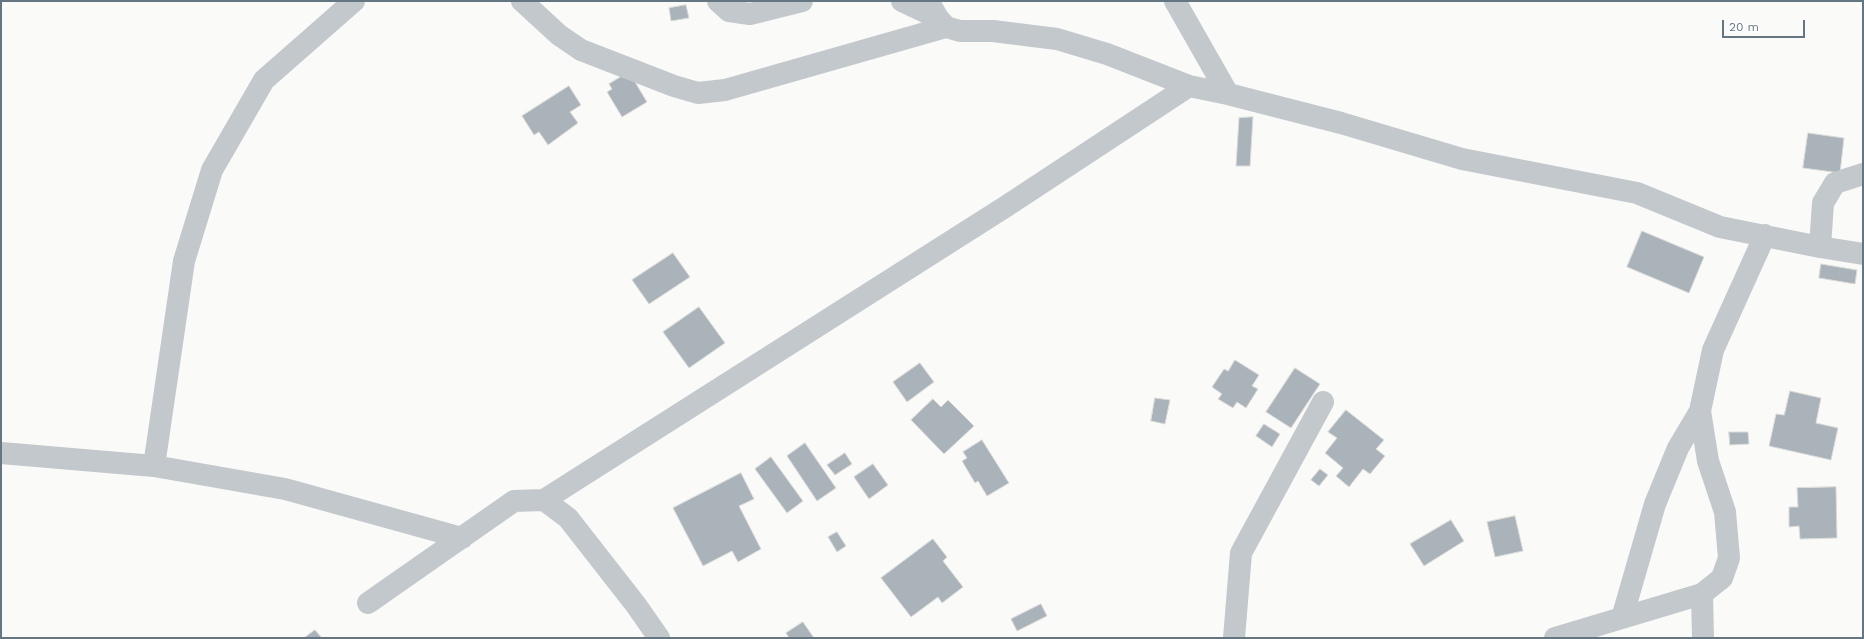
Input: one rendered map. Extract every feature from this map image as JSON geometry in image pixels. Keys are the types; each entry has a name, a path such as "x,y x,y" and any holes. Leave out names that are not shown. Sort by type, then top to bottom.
{"street":[{"path":"154,466 184,261 212,170 264,80 354,1"},
{"path":"522,1 559,35 581,50 674,86 698,93 724,90 937,15"},
{"path":"718,1 729,11 750,14 802,1"},
{"path":"902,1 937,15 960,31 994,31 1057,39 1107,54 1189,86 1228,94 1341,122 1462,159 1637,193 1720,227 1863,254"},
{"path":"1175,1 1228,94"},
{"path":"368,603 514,501 544,500 1005,206 1189,86"},
{"path":"1820,247 1823,203 1835,183 1863,174"},
{"path":"1622,618 1655,504 1678,448 1700,411 1713,350 1765,236"},
{"path":"1234,638 1241,553 1323,402"},
{"path":"1555,638 1702,594 1722,578 1729,558 1725,512 1708,461 1700,411"},
{"path":"1,453 154,466 285,489 462,538"},
{"path":"544,500 568,518 636,605 659,638"},
{"path":"1702,594 1703,638"}],"building":[{"path":"686,5 689,18 671,21 669,8"},
{"path":"629,72 647,102 622,117 607,92 612,89 609,84"},
{"path":"569,86 581,105 570,112 578,123 548,145 539,132 534,135 522,116"},
{"path":"1253,117 1250,166 1236,166 1239,118"},
{"path":"1808,133 1844,138 1840,173 1803,168"},
{"path":"1642,231 1704,257 1689,293 1627,267"},
{"path":"673,253 690,277 649,304 632,280"},
{"path":"1821,264 1857,270 1855,284 1819,278"},
{"path":"699,307 725,343 689,368 663,332"},
{"path":"1235,360 1259,375 1252,386 1258,389 1246,408 1237,402 1233,408 1218,399 1222,394 1212,387 1224,369 1228,371"},
{"path":"920,363 934,382 907,402 893,382"},
{"path":"1295,368 1320,384 1291,428 1266,412"},
{"path":"1790,391 1821,398 1816,423 1838,428 1831,460 1769,446 1776,414 1784,415"},
{"path":"1155,398 1170,400 1165,424 1151,421"},
{"path":"933,399 941,407 948,400 974,426 944,454 911,420"},
{"path":"1346,410 1384,440 1376,449 1385,456 1370,474 1363,469 1349,487 1336,476 1343,468 1325,453 1337,438 1328,432"},
{"path":"1264,424 1280,434 1272,447 1256,436"},
{"path":"1729,432 1748,432 1749,444 1730,445"},
{"path":"982,440 1009,483 987,496 978,481 975,483 962,461 967,458 963,452"},
{"path":"805,443 836,488 817,501 787,456"},
{"path":"845,453 852,464 835,475 827,465"},
{"path":"771,457 803,501 787,513 755,469"},
{"path":"873,464 888,485 869,499 854,477"},
{"path":"1320,469 1328,475 1319,486 1311,480"},
{"path":"741,473 754,499 739,506 761,549 738,562 732,551 703,566 673,508"},
{"path":"1836,487 1837,538 1800,539 1799,526 1789,527 1789,507 1798,507 1797,488"},
{"path":"1515,516 1523,551 1495,557 1487,522"},
{"path":"1451,520 1464,541 1424,566 1410,544"},
{"path":"837,532 846,546 837,552 828,537"},
{"path":"933,539 947,557 943,561 963,587 942,603 938,597 911,617 881,578"},
{"path":"1041,604 1047,616 1017,631 1011,619"},
{"path":"803,622 814,638 789,638 786,633"},
{"path":"315,630 322,638 304,638"}]}
